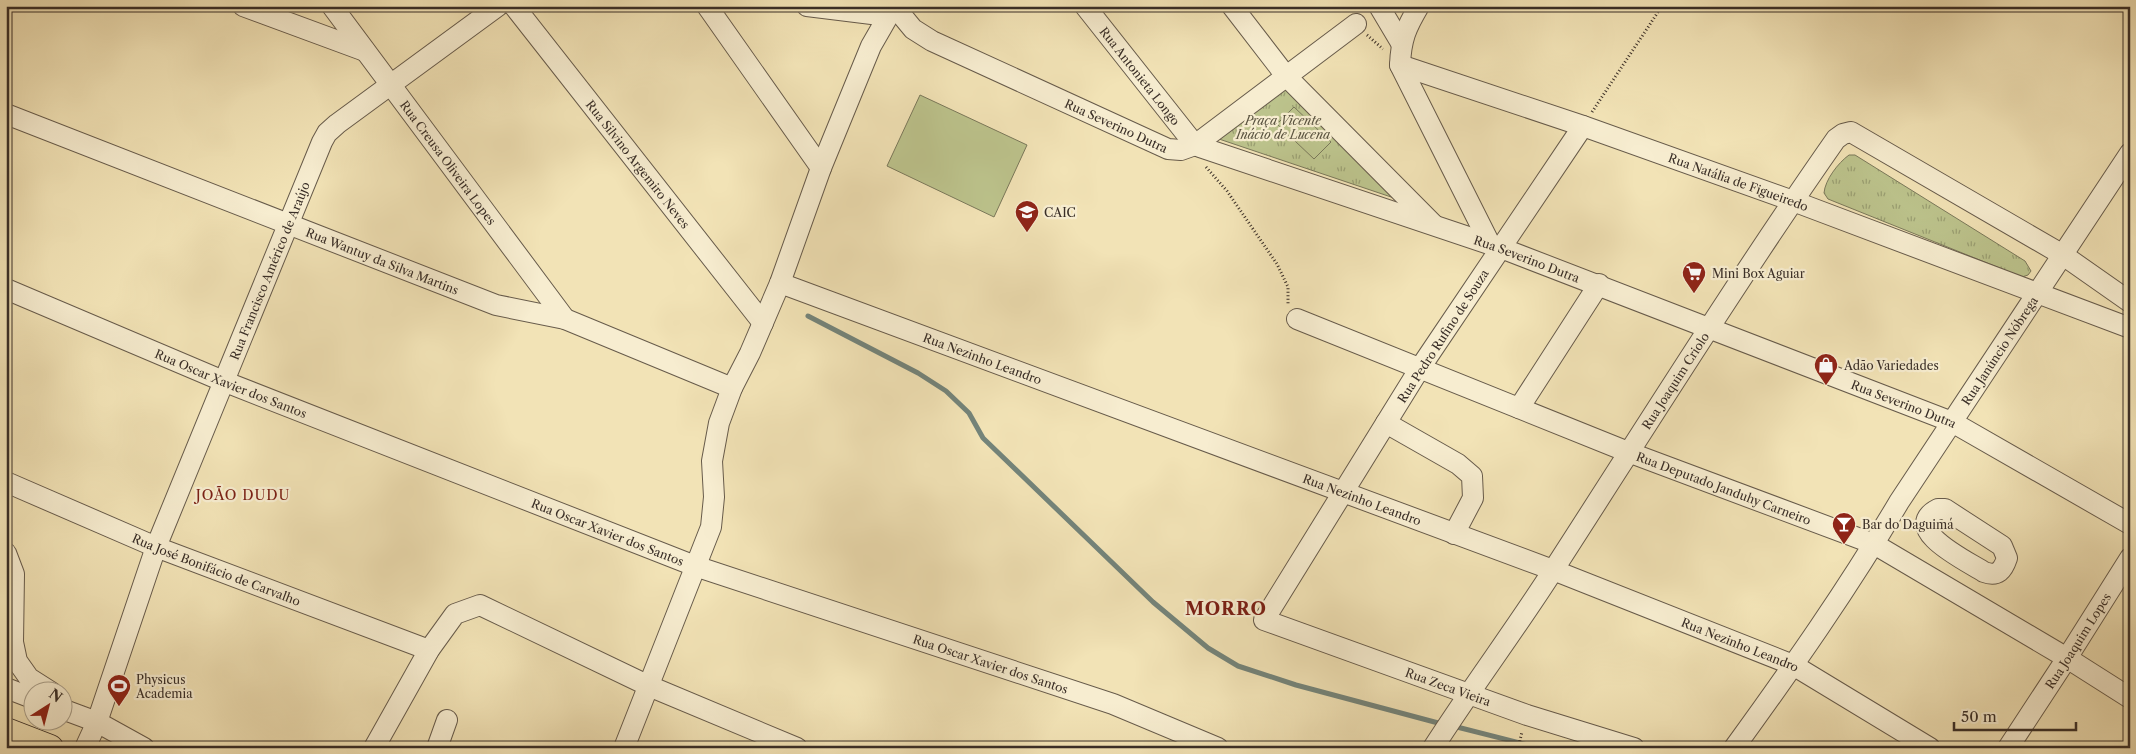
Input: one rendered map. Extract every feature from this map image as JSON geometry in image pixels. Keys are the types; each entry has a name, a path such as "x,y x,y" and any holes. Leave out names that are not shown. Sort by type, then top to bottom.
{"main road":[{"path":"6,730 50,748"}],"street":[{"path":"243,6 365,51"},
{"name":"Rua Creusa Oliveira Lopes","path":"332,6 565,318"},
{"name":"Rua Francisco Américo de Araújo","path":"85,748 97,722 156,547 289,224 315,156 327,133 390,84 498,6"},
{"name":"Rua Silvino Argemiro Neves","path":"514,6 763,323"},
{"path":"707,6 821,168"},
{"path":"624,748 711,527 714,497 712,461 719,422 732,388 780,283 821,168 871,46 892,10 806,6"},
{"path":"1232,6 1286,76 1436,228"},
{"path":"1379,6 1401,43"},
{"path":"1419,6 1401,43 1400,65 1495,246"},
{"name":"Rua Antonieta Longo","path":"1092,9 1196,145"},
{"name":"Rua Severino Dutra","path":"892,10 913,29 932,41 1168,149 1181,150 1196,145 1436,228 1495,246 1599,284 1708,329 1952,422 2130,524"},
{"path":"1196,145 1356,24"},
{"name":"Rua Natália de Figueiredo","path":"1400,65 1584,126 1793,201 2130,328"},
{"name":"Rua Wantuy da Silva Martins","path":"6,114 496,306 565,318 732,388"},
{"name":"Rua Pedro Rufino de Souza","path":"1264,620 1495,246 1584,126"},
{"name":"Rua Joaquim Criolo","path":"1441,735 1471,694 1708,329 1836,139 1843,134 1851,132 2063,256"},
{"name":"Rua Janúncio Nóbrega","path":"1734,748 1793,665 1874,544 1899,502 2130,153"},
{"path":"2063,256 2130,302"},
{"name":"Rua Nezinho Leandro","path":"780,283 1553,570 1793,665 1930,748"},
{"path":"1519,408 1599,284"},
{"name":"Rua Oscar Xavier dos Santos","path":"6,289 223,381 695,566 1086,694 1218,748"},
{"name":"Rua Deputado Janduhy Carneiro","path":"1297,319 1628,452 1874,544 2067,658 2130,698"},
{"path":"1386,423 1458,464 1472,476 1473,498 1454,534"},
{"name":"Rua José Bonifácio de Carvalho","path":"6,482 156,547 429,650"},
{"path":"1899,502 1927,518"},
{"path":"6,553 14,574 13,642 17,661 29,678 36,682"},
{"name":"Rua Joaquim Lopes","path":"2008,748 2130,558"},
{"path":"374,748 429,650 455,614 480,605 648,686 798,748"},
{"name":"Rua Zeca Vieira","path":"1264,620 1527,715 1634,748"},
{"path":"6,688 22,694"},
{"path":"72,706 144,748"},
{"path":"72,713 97,722"},
{"path":"437,748 447,720"}],"path":[{"path":"1584,126 1662,6"},
{"path":"1356,24 1400,65"},
{"path":"1196,145 1208,170 1227,191 1277,264 1288,287 1288,312 1297,319"},
{"path":"1518,748 1520,740"}],"green space":[{"name":"Praça Vicente Inácio de Lucena","path":"1286,83 1400,200 1216,138"},
{"path":"920,95 1027,145 994,217 887,166"},
{"path":"1294,107 1331,142 1314,159 1277,124"},
{"path":"1849,155 1855,155 2025,261 2031,271 2028,275 2022,277 1828,199 1824,193 1829,177"}],"waterway":[{"path":"808,316 918,373 946,391 969,413 983,438 1153,602 1208,648 1238,666 1296,685 1442,724"},
{"path":"1453,726 1540,748"}],"place":[{"name":"CAIC","path":"1027,233"},
{"name":"Mini Box Aguiar","path":"1694,294"},
{"name":"Adão Variedades","path":"1826,386"},
{"name":"Bar do Daguimá","path":"1844,545"},
{"name":"Physicus Academia","path":"119,707"}],"district":[{"name":"JOÃO DUDU","path":"243,495"},
{"name":"MORRO","path":"1226,609"}]}
